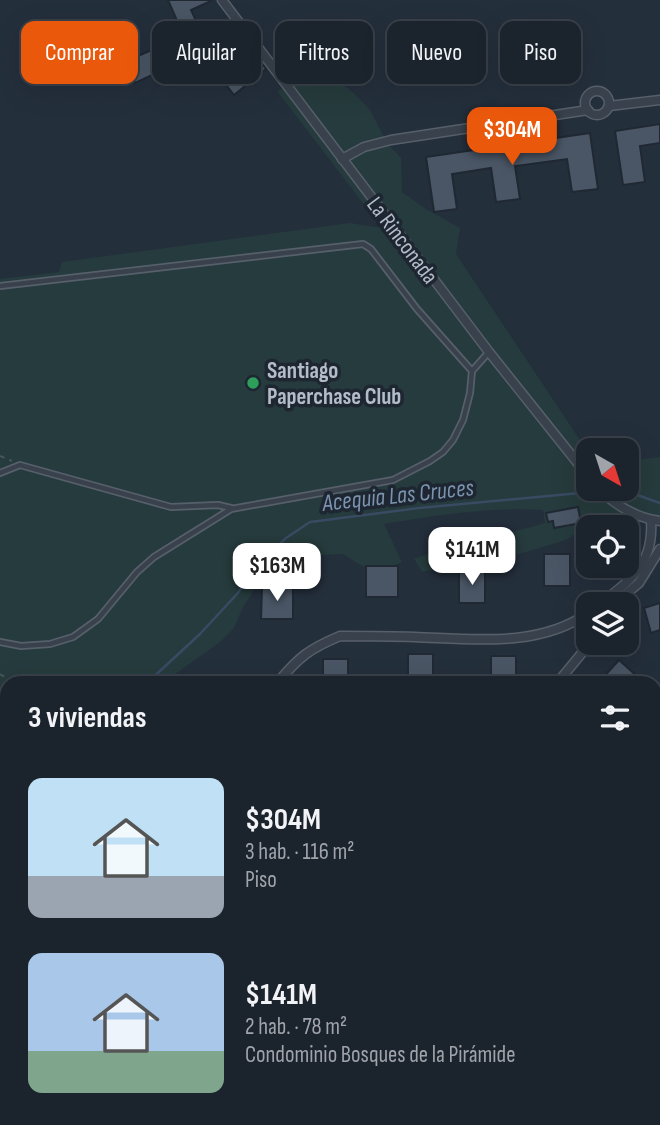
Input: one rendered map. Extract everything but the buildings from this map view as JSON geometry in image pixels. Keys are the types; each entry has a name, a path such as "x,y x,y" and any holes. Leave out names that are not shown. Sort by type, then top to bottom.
{"street":[{"name":"La Rinconada","path":"222,0 489,352 576,461"},
{"path":"342,159 364,147 391,140 588,110 599,114 609,106 605,93 594,91 586,99 588,110"},
{"path":"609,106 660,100"},
{"path":"613,501 621,508 656,520 647,556 626,584 616,592"},
{"path":"628,592 639,583 660,549"},
{"path":"283,676 300,656 319,644 340,636 473,640 528,636 559,629 576,620"},
{"path":"563,676 580,655"}],"lane":[{"path":"0,286 363,243 372,250 417,309 471,371"},
{"path":"0,642 21,646 50,644 74,637 98,619 137,572 154,557 232,509 393,480 430,461 443,452 453,440 463,420 470,393 471,371 489,352"},
{"path":"0,473 20,465 171,507 218,505 232,509"}],"path":[{"path":"0,456 20,465"}],"green space":[{"name":"Santiago Paperchase Club","path":"291,84 342,84 370,110 387,143 401,158 402,192 460,228 456,254 579,438 576,438 576,501 639,501 639,460 660,457 660,524 639,522 639,515 576,515 576,533 566,540 519,554 422,572 414,559 446,548 545,523 543,510 483,511 384,524 402,562 379,572 362,566 343,554 318,555 290,561 267,571 243,607 234,628 220,642 172,676 0,676 0,279 59,272 62,262 350,223 382,228 277,91"}],"waterway":[{"name":"Acequia Las Cruces","path":"154,676 200,634 237,594 259,564 286,538 310,522 419,508 576,493"},
{"name":"Acequia Las Cruces","path":"639,496 660,503"}],"place":[{"name":"Santiago Paperchase Club","path":"253,383"}]}
